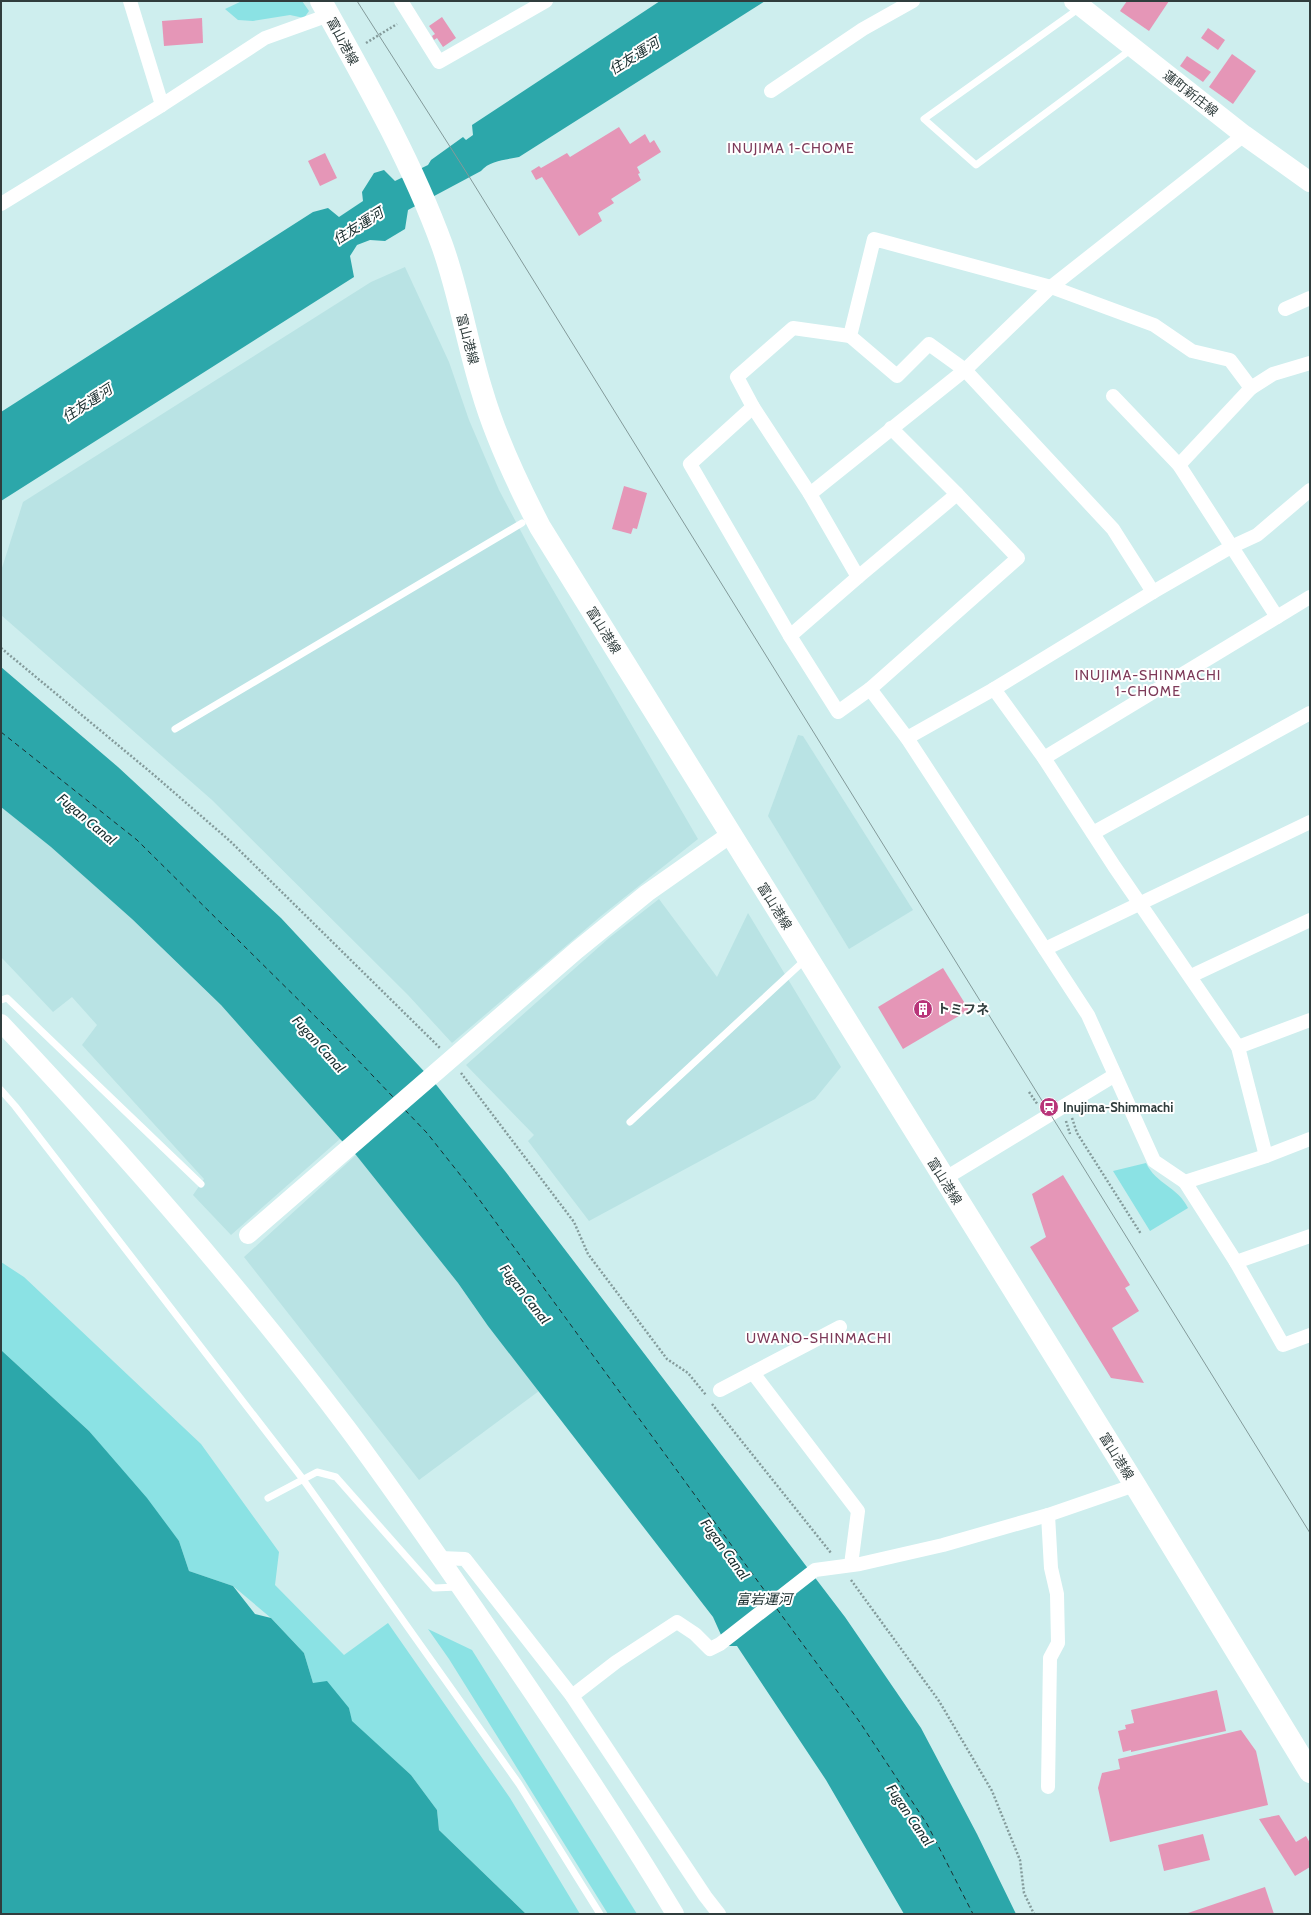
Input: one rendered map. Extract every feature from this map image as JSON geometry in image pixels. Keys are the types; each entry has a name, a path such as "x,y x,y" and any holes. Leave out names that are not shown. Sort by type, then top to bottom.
{"main road":[{"name":"蓮町新庄線","path":"1078,4 1244,134 1310,182"},
{"name":"富山港線","path":"325,8 350,52 403,156 442,245 482,392 498,441 519,487 540,527 1135,1486 1310,1772"}],"street":[{"path":"130,1 162,105"},
{"path":"401,1 439,62 546,1"},
{"path":"771,91 863,29 913,1"},
{"path":"1,204 162,105 265,38 325,8"},
{"path":"810,494 891,428 966,370 1051,287 1244,134"},
{"path":"850,336 874,239 1051,287 1154,325 1192,351 1230,360 1251,388"},
{"path":"1285,309 1310,298"},
{"path":"858,577 810,494 753,407 737,377 793,328 850,336 897,376 929,344 966,370 1113,529 1153,592"},
{"path":"1179,465 1251,388 1273,374 1310,363"},
{"path":"1113,396 1179,465 1231,548 1277,617"},
{"path":"753,407 690,464 790,636 838,712 870,689 1018,558 891,428"},
{"path":"907,738 994,689 1153,592 1257,535 1310,490"},
{"path":"790,636 957,494"},
{"path":"1044,758 1310,597"},
{"path":"870,689 907,738 1088,1015 1154,1161 1185,1182 1236,1262 1283,1345 1310,1335"},
{"path":"994,689 1044,758 1238,1047 1266,1156"},
{"path":"1093,833 1310,713"},
{"path":"1046,949 1310,822"},
{"path":"248,1235 578,950 647,894 731,834"},
{"path":"1191,976 1310,920"},
{"path":"1238,1047 1310,1020"},
{"path":"1,1023 117,1149 268,1326 347,1428 460,1586 578,1760 675,1914"},
{"path":"944,1179 1115,1075"},
{"path":"1185,1182 1266,1156 1310,1139"},
{"path":"1236,1262 1310,1236"},
{"path":"720,1390 840,1327"},
{"path":"753,1373 858,1511 846,1566"},
{"path":"572,1696 616,1662 677,1622 695,1634 710,1649 720,1644 816,1570 846,1566 943,1545 1048,1515 1135,1486"},
{"path":"1048,1515 1051,1568 1057,1594 1058,1644 1050,1658 1048,1787"},
{"path":"440,1558 465,1559 572,1696 704,1896 719,1914"}],"lane":[{"path":"1078,4 924,119 976,165 1133,48"},
{"path":"175,728 522,523"},
{"path":"630,1122 808,958"},
{"path":"1,1000 7,998 201,1184"},
{"path":"1,1090 302,1478 519,1784 600,1914"},
{"path":"268,1498 302,1478 317,1472 336,1477 434,1588 460,1586"}],"path":[{"path":"350,52 410,16"},
{"path":"1,648 154,775 230,841 396,1002 450,1059 574,1222 588,1254 668,1360 688,1373 846,1566 939,1701 992,1792 1020,1860 1024,1893 1034,1914"},
{"path":"1065,1105 1077,1133 1141,1234"}],"shaded area":[{"path":"242,1 302,1 309,11 304,18 290,15 253,21 238,20 225,9"},
{"path":"405,267 449,362 469,420 499,490 542,571 698,839 601,916 452,1043 408,995 212,800 1,615 1,571 23,502 371,282"},
{"path":"798,735 803,736 913,910 849,949 768,816"},
{"path":"1,807 51,847 132,919 221,1005 340,1139 231,1235 193,1195 204,1179 82,1045 97,1025 72,997 53,1012 1,957"},
{"path":"659,899 717,977 748,913 841,1067 815,1099 589,1221 528,1141 534,1135 466,1065 609,938"},
{"path":"356,1155 458,1283 488,1326 539,1391 419,1480 244,1257"},
{"path":"1146,1163 1155,1176 1179,1195 1188,1208 1150,1231 1113,1171"},
{"path":"1,1262 24,1277 201,1444 279,1552 275,1585 344,1655 388,1623 510,1798 580,1914 526,1914 439,1830 437,1810 411,1775 351,1721 349,1708 313,1683 304,1653 271,1618 233,1586 189,1571 179,1541 89,1431 1,1350"},
{"path":"428,1629 472,1650 637,1914 608,1914 449,1659"}],"water":[{"name":"住友運河","path":"660,1 765,1 519,157 498,161 489,165 481,171 408,210 405,229 385,241 370,240 357,245 350,256 354,277 1,501 1,412 313,212 328,208 339,217 363,201 362,192 374,173 384,170 395,181 428,165 431,160 463,137 466,140 473,135 472,125"},
{"name":"富岩運河","path":"1,667 118,767 281,918 434,1082 505,1171 845,1617 921,1728 977,1834 1016,1914 904,1914 826,1780 737,1646 726,1646 713,1617 488,1326 458,1283 356,1155 221,1005 132,919 51,847 1,807"},
{"path":"1,1350 89,1431 147,1498 179,1541 189,1571 233,1586 255,1614 271,1618 304,1653 313,1683 327,1681 349,1708 352,1721 411,1775 437,1810 439,1830 526,1914 1,1914"}],"building":[{"path":"1127,1 1169,1 1149,31 1120,11"},
{"path":"442,17 456,38 443,47 437,38 434,40 432,36 435,34 429,26"},
{"path":"202,18 203,43 164,46 162,21"},
{"path":"1208,28 1225,40 1218,50 1201,38"},
{"path":"1232,54 1256,71 1233,104 1209,87"},
{"path":"1187,56 1211,72 1203,82 1180,66"},
{"path":"619,127 630,144 645,134 650,143 654,140 661,152 637,167 641,180 611,199 614,203 598,213 602,221 579,236 542,177 536,180 531,171 539,166 541,168 567,153 570,157"},
{"path":"325,153 337,178 320,186 308,161"},
{"path":"624,486 647,493 637,529 633,528 631,534 612,529"},
{"name":"トミフネ","path":"943,968 969,1010 903,1049 878,1007"},
{"path":"1063,1175 1130,1285 1125,1288 1139,1311 1112,1328 1144,1383 1111,1378 1030,1247 1046,1237 1032,1194"},
{"path":"1217,1690 1226,1731 1131,1752 1131,1750 1123,1752 1118,1731 1126,1729 1125,1725 1134,1723 1131,1710"},
{"path":"1241,1730 1256,1751 1268,1805 1110,1842 1098,1788 1102,1773 1120,1769 1118,1759"},
{"path":"1279,1815 1296,1842 1306,1836 1310,1843 1310,1867 1295,1876 1259,1819"},
{"path":"1203,1834 1210,1860 1164,1871 1158,1845"},
{"path":"1265,1887 1274,1914 1185,1914"}],"ferry route":[{"path":"1,732 137,840 332,1033 394,1098"},
{"path":"405,1110 427,1133 473,1191 770,1598"},
{"path":"777,1609 859,1721 927,1824 973,1914"}],"tram line":[{"path":"357,1 470,178 1310,1533"}],"place":[{"name":"トミフネ","path":"923,1009"},
{"name":"Inujima-Shimmachi","path":"1049,1107"}],"district":[{"name":"INUJIMA 1-CHOME","path":"791,148"},
{"name":"INUJIMA-SHINMACHI 1-CHOME","path":"1148,684"},
{"name":"UWANO-SHINMACHI","path":"819,1338"}],"water label":[{"name":"Fugan Canal","path":"87,819"},
{"name":"Fugan Canal","path":"319,1044"},
{"name":"Fugan Canal","path":"525,1294"},
{"name":"Fugan Canal","path":"725,1549"},
{"name":"Fugan Canal","path":"910,1815"}]}
